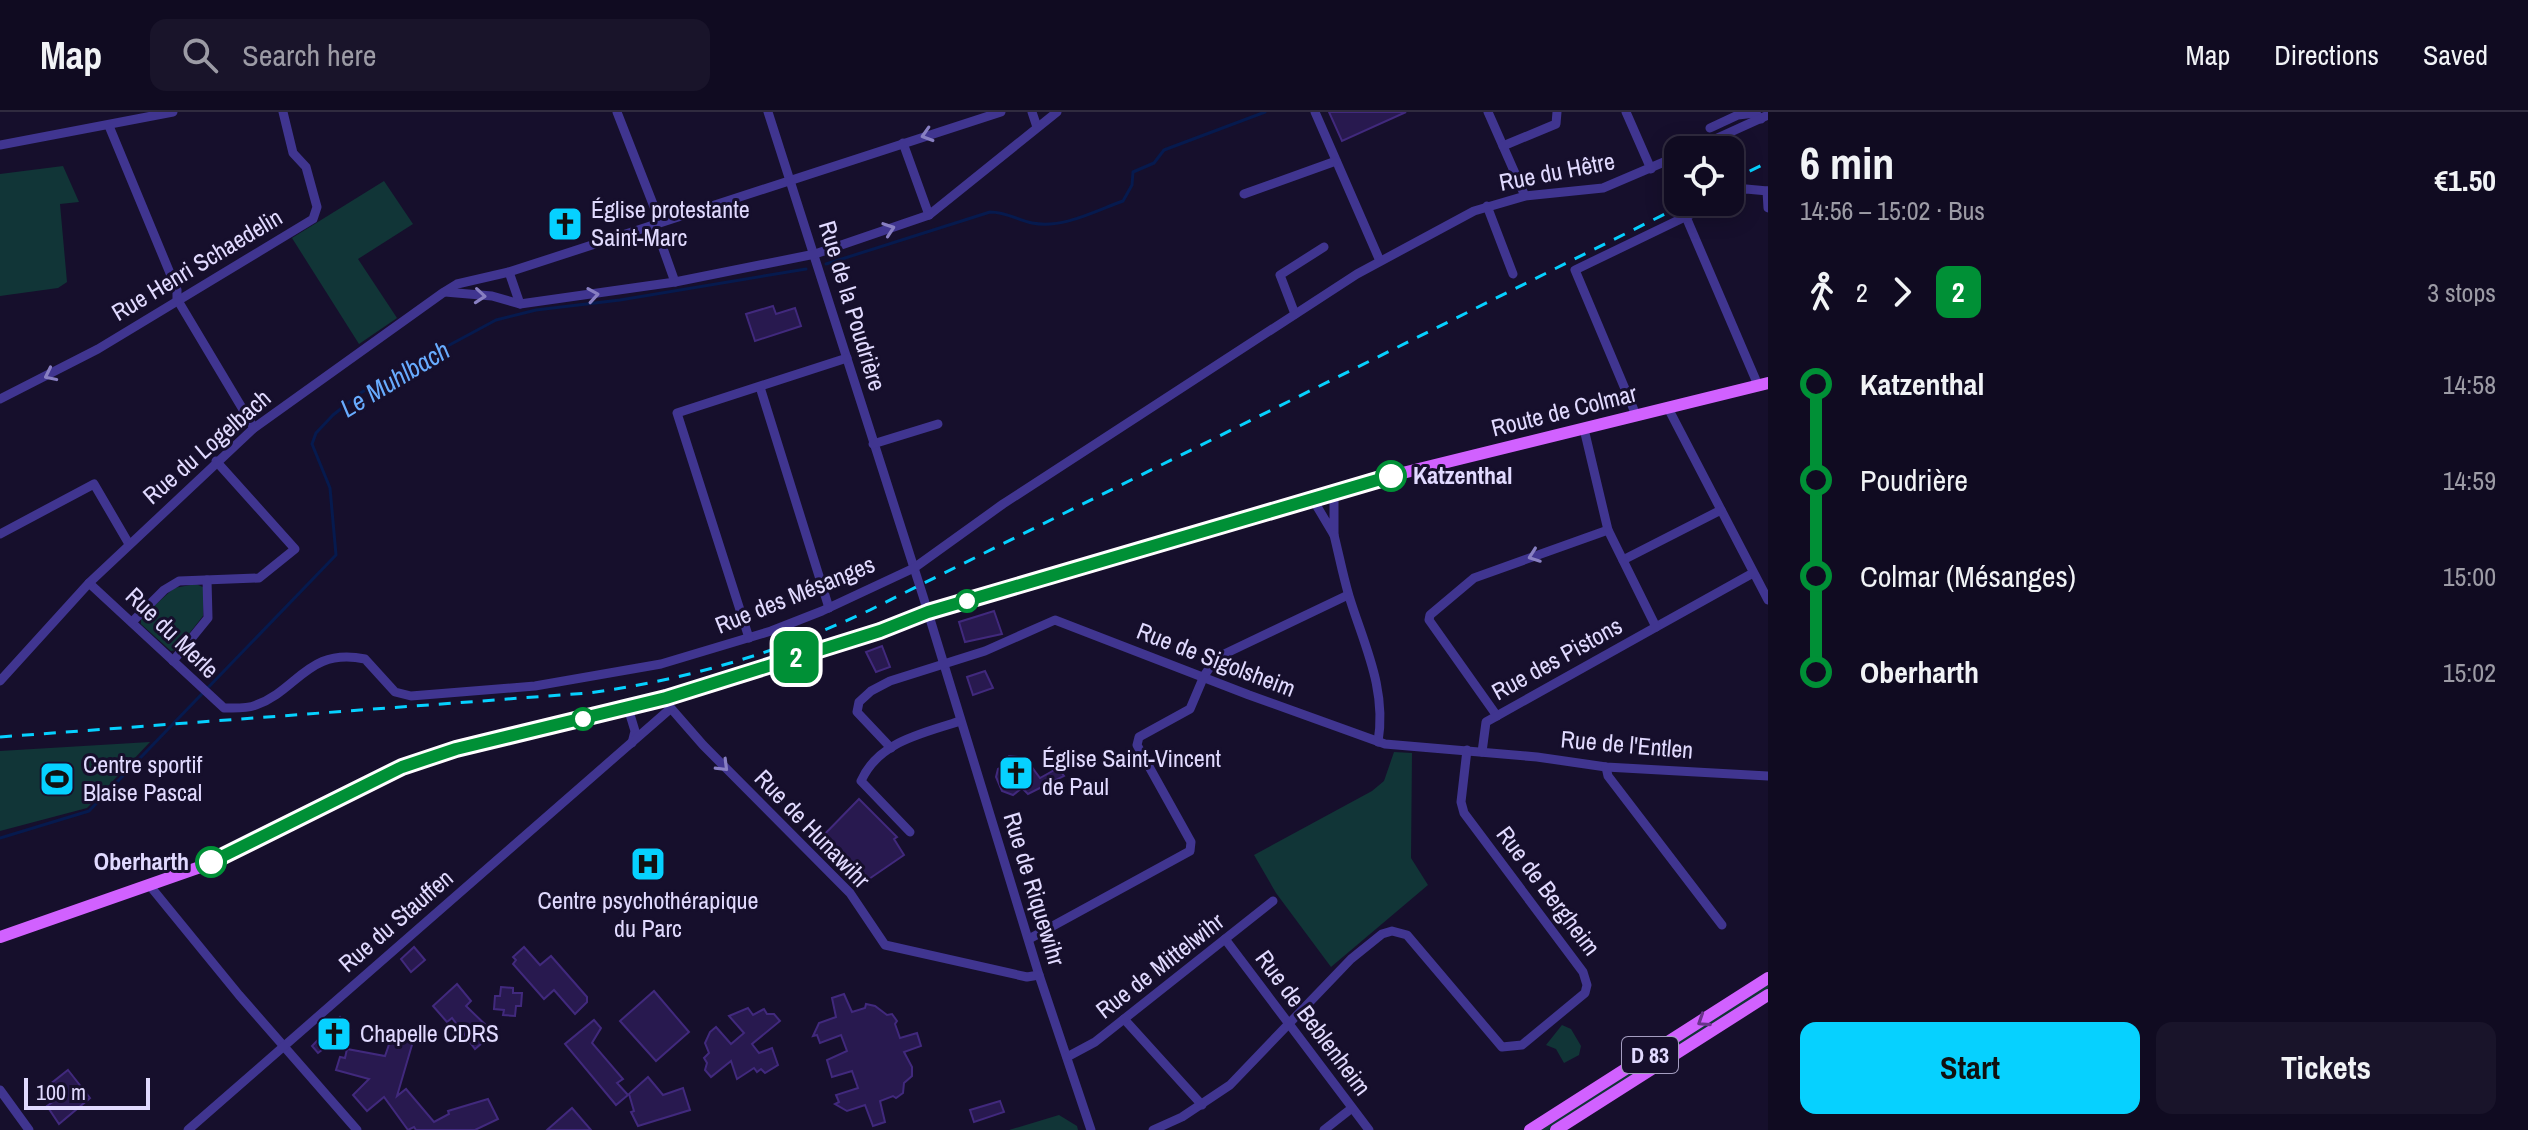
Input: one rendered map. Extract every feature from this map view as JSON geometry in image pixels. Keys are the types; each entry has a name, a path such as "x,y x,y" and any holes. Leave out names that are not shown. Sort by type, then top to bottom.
{"main road":[{"name":"Route de Colmar","path":"0,937 150,886 236,851 402,767 456,749 628,708 668,704 928,612 1370,481 1763,384"},
{"name":"D 83","path":"1530,1130 1768,978"},
{"name":"D 83","path":"1556,1130 1768,995"}],"street":[{"path":"0,145 173,112"},
{"name":"Rue Henri Schaedelin","path":"0,399 74,363 313,219 317,207 306,167 293,153 283,112"},
{"path":"617,112 675,282"},
{"name":"Rue de la Poudrière","path":"768,112 928,612"},
{"name":"Rue du Logelbach","path":"0,681 89,583 216,461 254,428 457,284 509,272 1001,112"},
{"path":"1032,112 1037,127"},
{"path":"444,292 492,296 520,304 675,282 815,254 929,215 1057,112"},
{"path":"1315,112 1380,261"},
{"path":"1488,112 1525,196"},
{"path":"1503,146 1556,124 1557,112"},
{"path":"1626,112 1651,169"},
{"path":"1710,128 1737,113 1755,113 1764,117"},
{"path":"1722,136 1764,117"},
{"path":"109,126 177,290 177,299 254,428"},
{"path":"903,143 929,215"},
{"path":"1244,194 1336,161"},
{"name":"Rue du Hêtre","path":"1326,294 1380,261 1487,206 1525,196 1603,188 1664,163"},
{"path":"1744,190 1768,191 1768,208"},
{"name":"Rue du Hêtre","path":"1487,206 1513,274"},
{"path":"1636,415 1575,270 1686,217 1763,384"},
{"path":"1295,314 1280,275 1324,247"},
{"path":"509,272 520,304"},
{"name":"Rue des Mésanges","path":"228,708 260,704 308,668 323,661 365,659 395,692 411,696 535,686 661,664 749,638 829,608 914,568 1003,504 1326,294"},
{"path":"749,638 677,413 847,358"},
{"path":"760,387 829,608"},
{"path":"1668,408 1768,600"},
{"path":"873,444 938,424"},
{"name":"Rue des Pistons","path":"1482,752 1486,722 1656,627 1608,530 1584,429"},
{"path":"132,622 164,590 179,581 259,578 295,549 216,461"},
{"path":"0,534 94,484 129,544"},
{"path":"1334,492 1334,535 1348,595 1377,681 1382,721 1378,742"},
{"path":"1312,498 1334,535"},
{"path":"1623,560 1721,510"},
{"path":"1497,716 1429,620 1430,615 1474,578 1608,530"},
{"path":"1656,627 1753,573"},
{"path":"173,661 208,618 207,580"},
{"name":"Rue du Merle","path":"89,583 217,704 228,708"},
{"path":"1029,939 1190,851 1191,842 1137,745 1139,737 1190,709 1204,676 1216,658 1348,595"},
{"name":"Rue de Riquewihr","path":"928,612 1039,975 1091,1130"},
{"name":"Rue de Sigolsheim","path":"891,748 857,712 859,702 871,691 890,681 1005,644 1055,620 1378,742 1482,752"},
{"name":"Rue du Stauffen","path":"188,1130 632,743 668,704"},
{"name":"Rue de Hunawihr","path":"668,704 850,893 885,945 1027,977 1039,975"},
{"path":"628,708 635,731 632,743"},
{"path":"910,832 861,781 866,770 897,741 960,721"},
{"name":"Rue de Bergheim","path":"1290,1027 1351,959 1382,934 1392,931 1407,935 1502,1047 1522,1045 1585,993 1587,985 1583,972 1464,813 1461,802 1467,750"},
{"name":"Rue de l'Entlen","path":"1482,752 1606,767 1768,776"},
{"path":"1606,767 1608,776 1722,925"},
{"path":"150,886 357,1130"},
{"name":"Rue de Mittelwihr","path":"1067,1057 1095,1042 1273,901"},
{"name":"Rue de Beblenheim","path":"1225,939 1369,1130"},
{"path":"1124,1019 1202,1105"},
{"path":"1153,1130 1202,1105 1230,1085 1290,1027"},
{"path":"0,1090 29,1130"},
{"path":"1324,1130 1352,1108"}],"green space":[{"path":"63,166 79,202 60,204 67,282 58,288 0,296 0,174"},
{"path":"384,181 413,224 358,259 397,318 359,344 292,238"},
{"path":"196,584 205,588 203,616 176,650 171,651 141,624 141,618 174,588"},
{"name":"Centre sportif Blaise Pascal","path":"150,742 87,808 0,831 0,751"},
{"path":"1394,752 1412,753 1411,858 1428,885 1331,967 1276,893 1254,855 1372,791 1384,781"},
{"path":"1768,984 1768,989 1549,1130 1541,1130"},
{"path":"1562,1025 1571,1029 1581,1046 1579,1055 1564,1063 1556,1049 1546,1045"},
{"path":"1059,1115 1077,1126 1078,1130 1009,1130"}],"building":[{"path":"1329,112 1406,112 1342,141"},
{"path":"773,306 776,314 795,308 801,326 755,341 746,314"},
{"path":"994,611 1002,634 965,642 959,622"},
{"path":"882,646 890,667 876,672 866,652"},
{"path":"985,671 993,688 973,695 967,677"},
{"name":"Église Saint-Vincent de Paul","path":"1009,756 1025,758 1040,778 1058,768 1064,776 1028,794 1022,788 1013,795 1002,791 996,777 998,769 1004,766"},
{"path":"859,799 897,837 894,839 904,855 866,881 852,866 843,873 815,844"},
{"path":"414,947 425,960 411,972 401,959"},
{"path":"524,947 540,965 551,956 587,997 587,1002 575,1014 554,990 544,999 513,964 516,960 513,957"},
{"path":"457,984 471,1001 466,1006 494,1033 475,1049 452,1018 447,1022 433,1006"},
{"path":"501,987 513,988 513,993 522,993 521,1006 516,1006 515,1016 503,1015 504,1010 494,1009 495,996 500,996"},
{"path":"654,991 689,1032 656,1061 620,1021"},
{"path":"844,994 852,1012 865,1008 866,1004 875,1006 887,1015 892,1014 897,1021 895,1024 900,1038 917,1033 921,1046 904,1052 912,1067 912,1076 904,1083 903,1093 896,1098 893,1096 880,1101 885,1122 873,1126 865,1105 847,1111 835,1104 839,1102 836,1095 858,1088 852,1071 832,1077 827,1060 847,1051 841,1035 820,1043 817,1035 813,1036 819,1023 836,1017 832,998"},
{"path":"748,1008 753,1015 764,1009 780,1021 752,1044 759,1053 772,1048 778,1065 765,1073 761,1069 757,1072 754,1068 737,1079 731,1061 711,1077 705,1070 707,1063 704,1058 709,1053 705,1043 710,1032 716,1027 731,1044 744,1033 729,1016"},
{"name":"Chapelle CDRS","path":"340,1017 350,1029 318,1053 312,1046"},
{"path":"594,1020 601,1028 592,1043 623,1079 617,1083 628,1095 616,1105 565,1044"},
{"path":"393,1033 414,1038 397,1096 406,1089 434,1122 449,1114 448,1111 488,1099 498,1119 475,1130 416,1130 414,1127 408,1130 384,1097 367,1111 353,1095 369,1079 336,1070 340,1057 345,1058 347,1049 385,1056"},
{"path":"68,1070 90,1098 59,1124 47,1106 54,1101 44,1089"},
{"path":"648,1077 663,1095 683,1088 690,1110 638,1126 631,1112 634,1111 629,1094"},
{"path":"1000,1101 1004,1112 974,1122 970,1110"},
{"path":"572,1108 591,1130 547,1130"}],"waterway":[{"name":"Le Muhlbach","path":"826,264 990,212 1044,224 1079,218 1123,201 1132,185 1133,172 1154,163 1164,150 1265,112"},
{"name":"Le Muhlbach","path":"0,838 89,811 336,555 330,488 312,444 316,433 333,415 362,392 496,320 536,310 620,300 806,269"}],"railway":[{"path":"1744,174 1768,162"},
{"path":"0,737 588,693 661,680 732,662 802,639 870,610 1664,214"}],"bus line":[{"name":"2","path":"211,862 351,790 402,767 456,749 666,698 880,631 928,612 1391,476"}],"place":[{"name":"Église protestante Saint-Marc","path":"565,224"},
{"name":"Katzenthal","path":"1391,476"},
{"name":"Église Saint-Vincent de Paul","path":"1016,773"},
{"name":"Centre sportif Blaise Pascal","path":"57,779"},
{"name":"Oberharth","path":"211,862"},
{"name":"Centre psychothérapique du Parc","path":"648,864"},
{"name":"Chapelle CDRS","path":"334,1034"}]}
